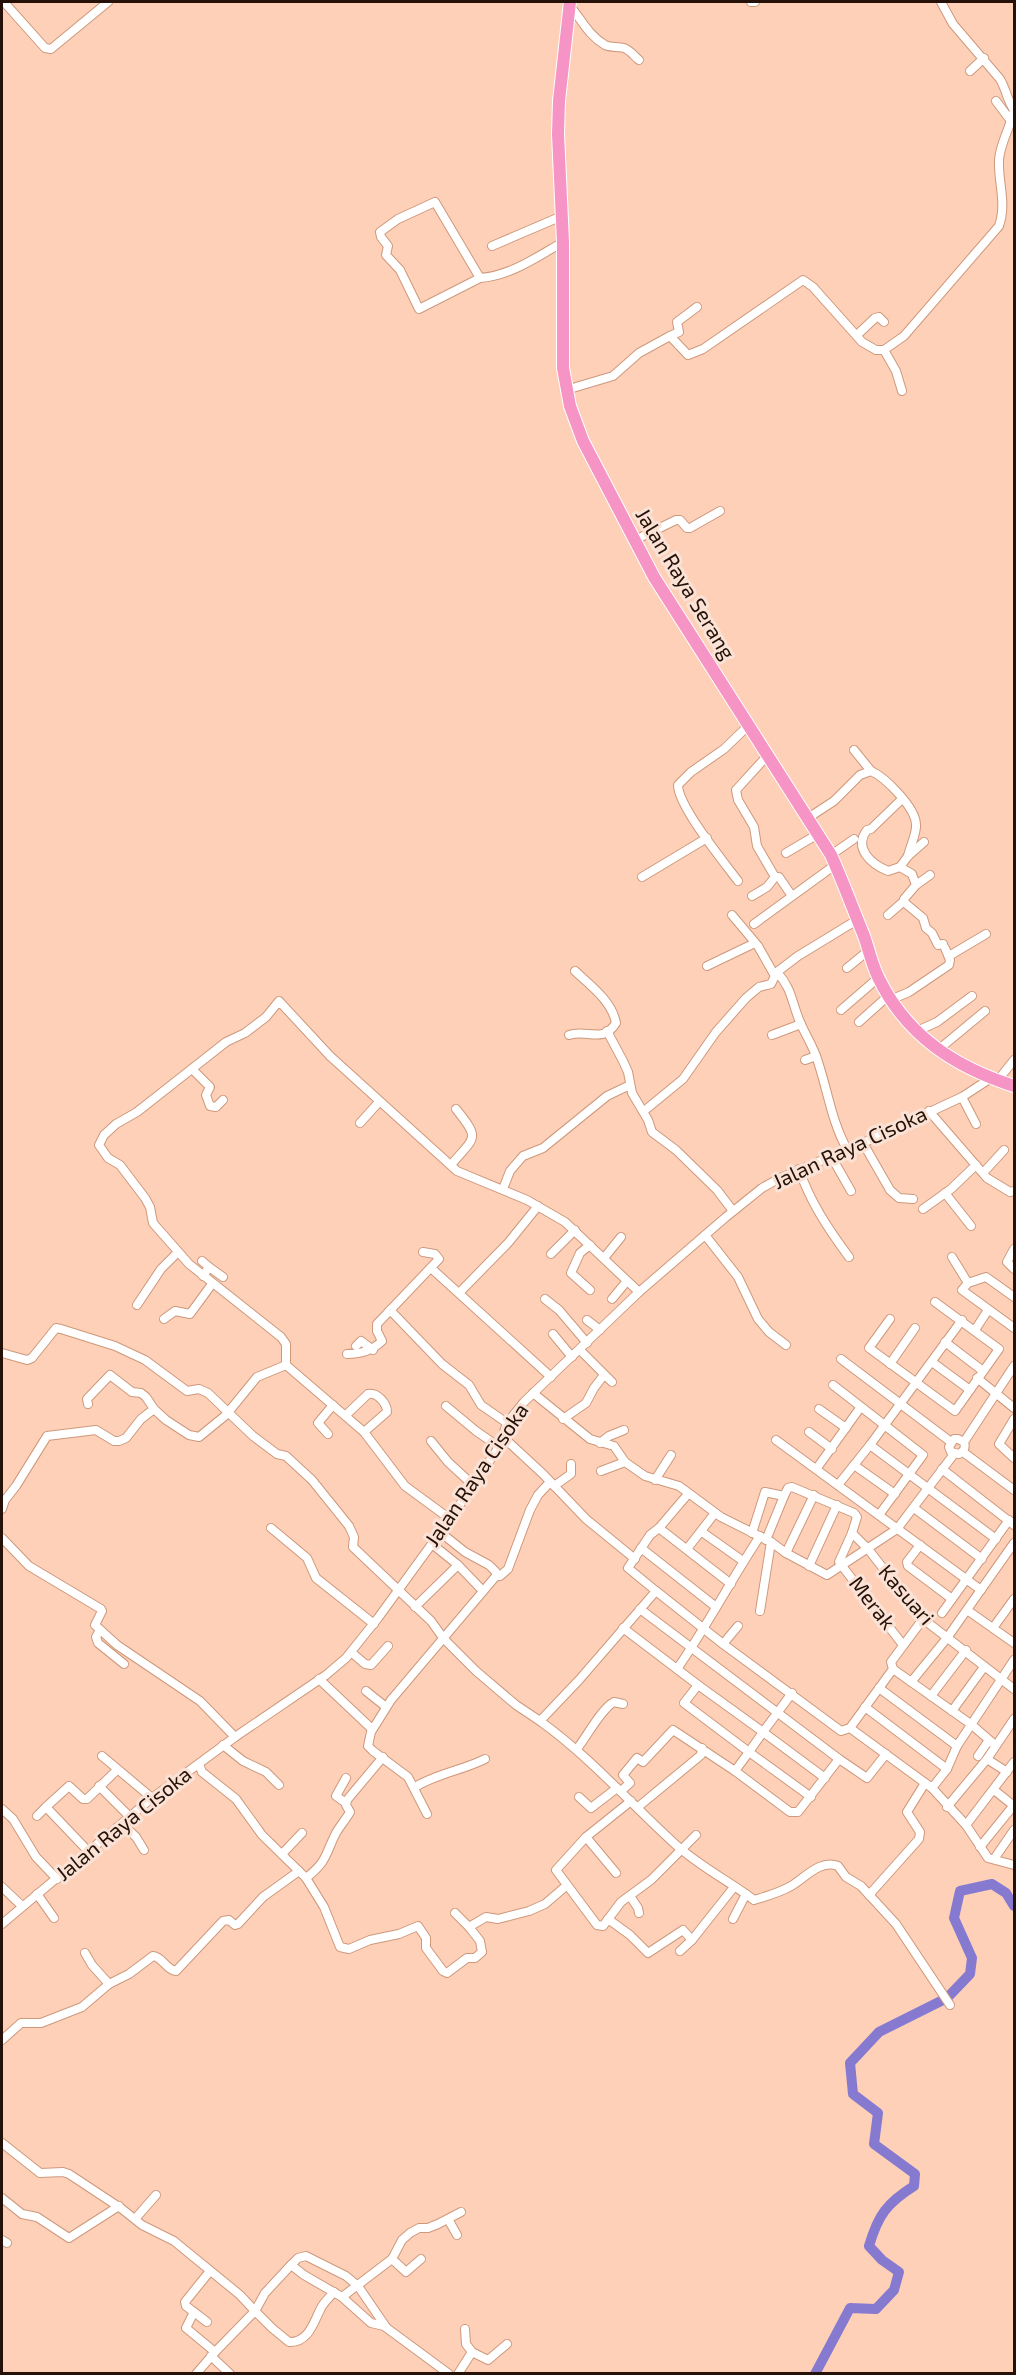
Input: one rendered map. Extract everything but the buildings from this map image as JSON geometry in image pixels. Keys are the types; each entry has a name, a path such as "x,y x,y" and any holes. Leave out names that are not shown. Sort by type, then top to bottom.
{"highway":[{"name":"Jalan Raya Serang","path":"570,4 559,101 558,134 563,242 562,350 566,390 583,441 634,540 695,643 833,860 878,978 889,998 917,1031 950,1059 1014,1086"}],"street":[{"path":"4,2 45,48 51,49 108,2"},
{"path":"670,336 688,354 703,349 803,280 813,287 857,335 876,351 884,350 904,336 999,226 1003,204 1000,152 1014,110 1000,79 953,24 941,2"},
{"path":"570,4 585,23 587,32 607,46 623,47 639,60"},
{"path":"970,71 984,58"},
{"path":"996,101 1011,122"},
{"path":"480,278 435,202 396,220 380,232 388,246 386,255 400,270 418,309 480,278 497,276 518,267 563,242"},
{"path":"492,246 562,216"},
{"path":"566,390 613,376 639,353 679,332 677,322 697,307"},
{"path":"857,335 875,318 884,322"},
{"path":"884,350 896,371 902,391"},
{"path":"634,540 676,520 690,528 720,511"},
{"path":"738,881 681,798 678,784 724,749 749,725"},
{"path":"854,750 871,771 886,782 910,809 916,824 908,856"},
{"path":"768,755 738,787 736,794 754,827 757,846 775,877 779,877 792,896"},
{"path":"808,818 834,801 860,775 871,771"},
{"path":"902,799 862,836 861,843 868,859 888,871 900,867 908,856 924,842"},
{"path":"786,853 818,834"},
{"path":"642,877 707,838"},
{"path":"754,924 792,896 854,839"},
{"path":"900,867 912,874 916,885"},
{"path":"888,915 904,901 916,885 930,875"},
{"path":"752,896 767,887 775,877"},
{"path":"904,901 923,918 924,925 938,945 946,949 986,933"},
{"path":"732,915 776,974 788,984 801,1024 816,1056 840,1136 847,1149"},
{"path":"644,1111 683,1079 716,1032 756,989 771,984 776,974 798,956 857,920"},
{"path":"707,966 755,943"},
{"path":"859,1022 889,998 909,992 949,965 946,949"},
{"path":"847,968 868,950"},
{"path":"569,1035 582,1032 594,1036 607,1031 616,1023 612,1010 593,987 575,971"},
{"path":"841,1010 878,978"},
{"path":"917,1031 937,1022 972,996"},
{"path":"286,1365 286,1344 281,1337 212,1284 178,1252 153,1223 150,1207 145,1198 120,1165 108,1158 99,1145 110,1129 137,1112 226,1042 244,1033 266,1017 279,1001 330,1056 462,1174 503,1189 538,1206 574,1230 639,1292"},
{"path":"938,1050 985,1011"},
{"path":"772,1035 801,1024"},
{"path":"607,1031 628,1072 630,1085 654,1135 676,1150 717,1190 733,1212"},
{"path":"805,1060 816,1056"},
{"name":"Jalan Raya Cisoka","path":"2,1924 152,1798 223,1745 334,1669 374,1624 450,1519 499,1447 507,1423 533,1393 639,1292 705,1235 762,1188 799,1169 863,1143 962,1097 995,1079 1014,1060"},
{"path":"192,1069 210,1087 206,1095 210,1106 216,1107 223,1100"},
{"path":"503,1189 514,1164 523,1156 543,1148 607,1096 630,1085"},
{"path":"962,1097 976,1124"},
{"path":"360,1123 379,1102"},
{"path":"451,1165 471,1141 473,1134 472,1129 456,1109"},
{"path":"929,1111 983,1173 997,1185 1010,1192 1014,1191"},
{"path":"863,1143 890,1190 899,1198 913,1199"},
{"path":"983,1173 1004,1150"},
{"path":"831,1156 850,1191"},
{"path":"922,1209 945,1193 976,1165"},
{"path":"799,1169 806,1189 827,1227 849,1257"},
{"path":"945,1193 971,1226"},
{"path":"460,1292 508,1243 538,1206"},
{"path":"551,1254 574,1230"},
{"path":"705,1235 738,1277 758,1319 769,1332 786,1345"},
{"path":"604,1258 621,1237"},
{"path":"590,1245 580,1253 570,1273 590,1290"},
{"path":"1014,1250 1007,1262 1014,1269"},
{"path":"137,1305 161,1269 178,1252"},
{"path":"347,1354 373,1350 382,1341 377,1331 377,1324 439,1257 423,1252"},
{"path":"952,1257 968,1283"},
{"path":"202,1261 223,1277"},
{"path":"203,1276 209,1268"},
{"path":"431,1268 551,1377"},
{"path":"1014,1297 986,1276 968,1283 962,1290 1014,1328"},
{"path":"612,1299 627,1281"},
{"path":"164,1319 175,1311 190,1314 212,1284"},
{"path":"545,1299 560,1310 587,1343"},
{"path":"890,1318 868,1348 955,1411 999,1349 935,1302"},
{"path":"390,1310 435,1357 469,1385 481,1405 507,1423"},
{"path":"975,1330 988,1310"},
{"path":"587,1320 600,1330"},
{"path":"838,1485 962,1320"},
{"path":"2,1353 27,1360 32,1358 56,1328 115,1346 146,1360 187,1391 199,1389 208,1393 253,1436 277,1454 286,1456 312,1480 349,1526 354,1537 353,1547 431,1621 444,1639 516,1705 540,1720 577,1749 682,1850 754,1900 794,1885 815,1869 834,1864 838,1866 846,1877 869,1895 903,1933 950,2005"},
{"path":"890,1364 915,1328"},
{"path":"553,1334 572,1357"},
{"path":"356,1346 361,1341 373,1350"},
{"path":"945,1342 980,1375 996,1394 1014,1408"},
{"path":"580,1350 612,1382"},
{"path":"841,1359 951,1442"},
{"path":"932,1362 970,1390"},
{"path":"286,1365 364,1432 405,1486 450,1519"},
{"path":"88,1404 87,1399 110,1375 132,1392 141,1393 166,1420 194,1437 204,1434 229,1412 257,1377 286,1365"},
{"path":"963,1442 1014,1366"},
{"path":"563,1419 586,1403 604,1375"},
{"path":"833,1385 923,1455 879,1515"},
{"path":"533,1393 590,1439 614,1446 625,1462 645,1476 679,1486 715,1513 827,1575 897,1529 942,1469 965,1449 963,1442 958,1439 951,1442"},
{"path":"346,1415 368,1394 375,1394 386,1403 387,1412 364,1432"},
{"path":"328,1434 318,1423 333,1404"},
{"path":"446,1406 499,1447"},
{"path":"817,1468 860,1408"},
{"path":"2,1509 5,1500 47,1436 96,1430 119,1442 126,1438 141,1419 154,1409"},
{"path":"819,1410 846,1428"},
{"path":"1014,1421 999,1444 1014,1458"},
{"path":"600,1443 609,1436 624,1430"},
{"path":"809,1432 832,1449"},
{"path":"502,1437 586,1519 635,1559"},
{"path":"776,1440 981,1590"},
{"path":"431,1442 448,1462 473,1485"},
{"path":"951,1442 949,1447 1014,1490"},
{"path":"870,1445 996,1539"},
{"path":"655,1480 671,1455"},
{"path":"601,1471 625,1462"},
{"path":"427,1814 408,1777 369,1746 368,1740 372,1729 386,1707 430,1652 444,1639 496,1576 508,1569 538,1495 571,1474 571,1464"},
{"path":"854,1465 895,1494"},
{"path":"942,1469 1012,1522 996,1539 942,1613"},
{"path":"677,1669 705,1630 743,1562 762,1538 788,1488 792,1487 814,1494 854,1513 856,1517 852,1533 839,1560 843,1566"},
{"path":"760,1611 763,1493 768,1491 784,1496"},
{"path":"688,1494 659,1528 650,1535 628,1568 723,1644 841,1731 850,1728 893,1669"},
{"path":"786,1553 814,1494"},
{"path":"809,1566 837,1505"},
{"path":"914,1508 982,1559"},
{"path":"687,1549 715,1513"},
{"path":"271,1528 307,1558 316,1578 374,1624"},
{"path":"659,1528 731,1584"},
{"path":"702,1532 743,1562"},
{"path":"440,1533 470,1555 489,1565 496,1572 496,1576"},
{"name":"Kasuari","path":"852,1533 868,1549 923,1619 1014,1689"},
{"path":"2,1538 29,1566 101,1609 95,1623 100,1630 162,1677 200,1701 235,1737"},
{"path":"432,1544 458,1565 483,1591"},
{"path":"920,1545 907,1562 908,1566 952,1599"},
{"path":"641,1548 716,1607"},
{"path":"911,1682 1013,1550"},
{"path":"416,1607 458,1565"},
{"name":"Merak","path":"843,1566 901,1642"},
{"path":"540,1720 656,1591"},
{"path":"993,1628 1011,1610 1014,1599"},
{"path":"640,1609 691,1650 867,1778 886,1754"},
{"path":"968,1610 1014,1643"},
{"path":"923,1619 901,1642 891,1662 893,1669 972,1725 992,1743"},
{"path":"723,1644 738,1626"},
{"path":"623,1628 825,1778"},
{"path":"100,1630 96,1637 97,1642 124,1665"},
{"path":"351,1652 368,1665 388,1646"},
{"path":"931,1696 966,1650"},
{"path":"869,1895 919,1839 920,1832 907,1812 928,1786 947,1769 957,1746 1002,1680 1011,1671 1014,1660"},
{"path":"952,1711 984,1667"},
{"path":"319,1679 372,1729"},
{"path":"698,1685 684,1703 811,1797"},
{"path":"879,1688 957,1746"},
{"path":"366,1691 386,1707"},
{"path":"735,1771 792,1693"},
{"path":"577,1749 605,1708 614,1702 623,1704"},
{"path":"865,1707 947,1769"},
{"path":"947,1807 992,1743 1014,1719"},
{"path":"850,1728 928,1786 966,1825 988,1858 1014,1865"},
{"path":"579,1797 591,1808 630,1783 623,1775 637,1758 643,1762 671,1731 676,1730 790,1812 798,1812 839,1759"},
{"path":"223,1745 243,1761 266,1772 279,1785"},
{"path":"638,1807 701,1755 702,1748"},
{"path":"102,1756 152,1798"},
{"path":"346,1803 383,1757"},
{"path":"982,1758 1006,1772"},
{"path":"415,1787 432,1777 464,1769 485,1759"},
{"path":"966,1825 1014,1761"},
{"path":"199,1764 202,1772 236,1799 257,1829 303,1875 324,1907 338,1944 343,1948 349,1949 376,1938 399,1934 417,1926 426,1938 426,1948 447,1973 467,1958 475,1958 483,1952 480,1941 455,1912"},
{"path":"37,1816 65,1787 71,1787 85,1799 117,1770"},
{"path":"2,2040 21,2023 41,2023 82,2007 109,1984 129,1974 153,1956 159,1957 171,1970 176,1971 223,1921 229,1920 232,1924 238,1924 263,1898 320,1867 349,1813 346,1803 336,1796 346,1779"},
{"path":"99,1786 130,1817"},
{"path":"980,1846 1014,1805 994,1790"},
{"path":"631,1800 586,1837 556,1870 597,1925 603,1926 616,1907 651,1880 696,1835"},
{"path":"46,1807 88,1851"},
{"path":"2,1809 13,1819 36,1857 57,1879"},
{"path":"122,1824 144,1850"},
{"path":"994,1859 1014,1830"},
{"path":"282,1854 302,1833"},
{"path":"586,1837 616,1873"},
{"path":"469,1927 486,1917 498,1919 529,1911 545,1904 566,1886"},
{"path":"2,1887 22,1906"},
{"path":"680,1951 692,1940 734,1887"},
{"path":"37,1894 54,1918"},
{"path":"733,1919 746,1894"},
{"path":"630,1896 639,1913"},
{"path":"608,1919 630,1935 648,1953 683,1930 692,1940"},
{"path":"85,1953 92,1965 109,1984"},
{"path":"2,2143 40,2173 69,2174 135,2219 174,2241 246,2300 272,2328 289,2342 298,2341 313,2327 321,2308 338,2294 358,2286 392,2259 402,2240 410,2233 419,2228 428,2228 461,2212"},
{"path":"2,2155 10,2151"},
{"path":"135,2219 156,2195"},
{"path":"2,2198 22,2214 37,2217 71,2238 119,2206"},
{"path":"448,2219 457,2235"},
{"path":"196,2373 255,2311 265,2293 291,2265 298,2258 306,2256 346,2276 358,2286 386,2327 449,2373"},
{"path":"392,2259 406,2272 421,2259"},
{"path":"291,2265 303,2276 338,2294 371,2323 386,2327"},
{"path":"207,2322 185,2302 210,2271"},
{"path":"194,2312 186,2328 230,2373"},
{"path":"465,2329 466,2344 472,2352 486,2360 507,2344"},
{"path":"458,2373 472,2352"}],"waterway":[{"path":"815,2374 850,2308 876,2309 894,2290 899,2272 882,2260 869,2246 876,2226 890,2204 914,2186 915,2174 874,2144 878,2113 853,2094 850,2063 879,2032 947,1998 970,1974 972,1958 954,1918 960,1891 992,1884 1006,1893 1014,1906"}]}
